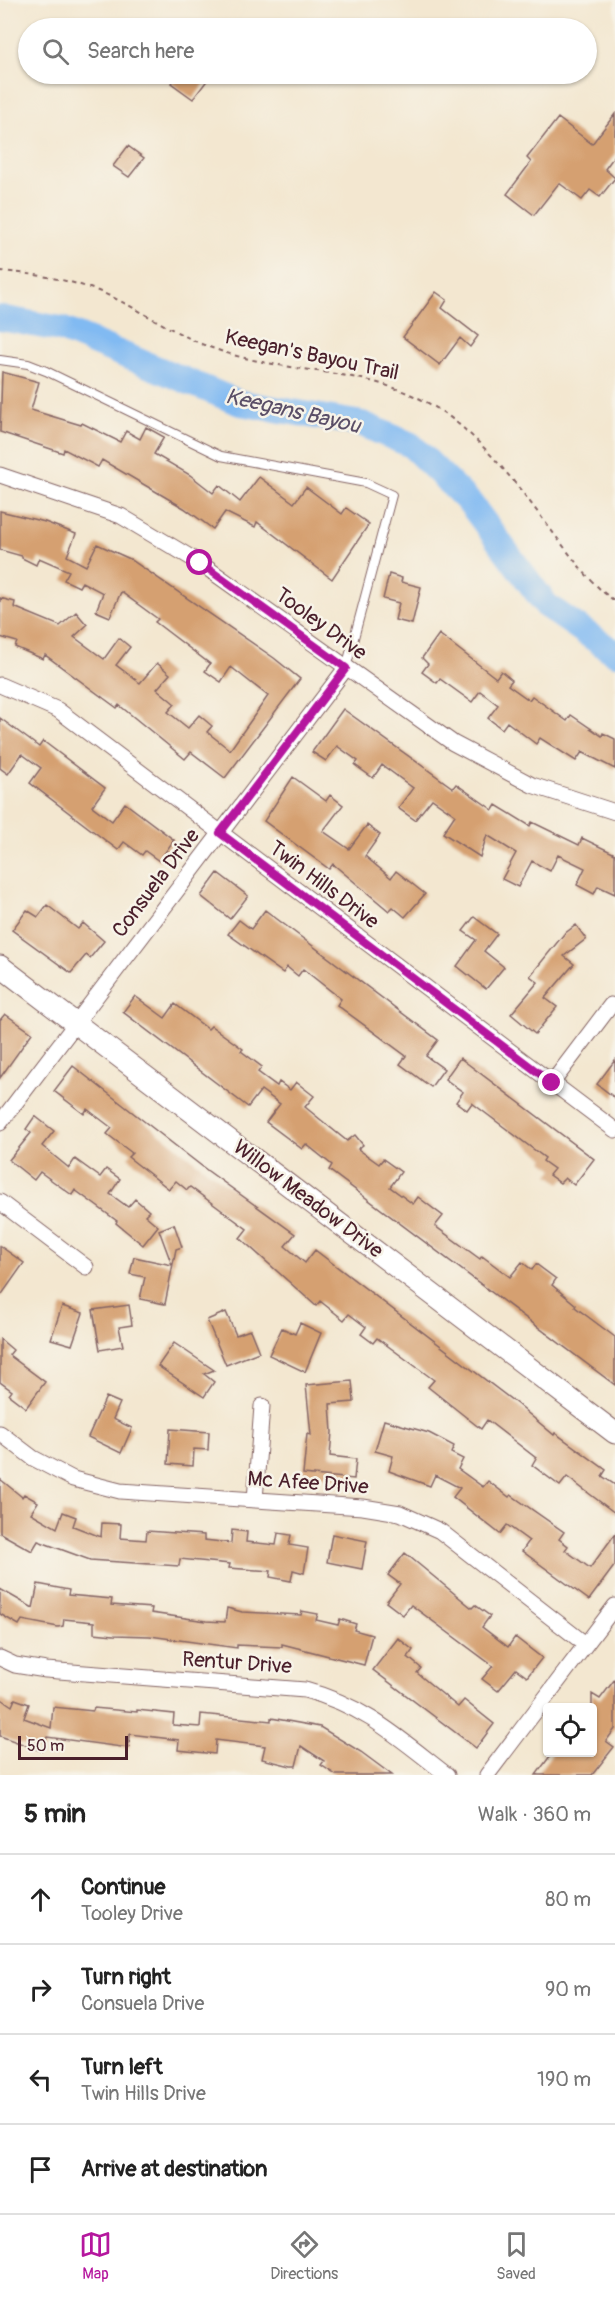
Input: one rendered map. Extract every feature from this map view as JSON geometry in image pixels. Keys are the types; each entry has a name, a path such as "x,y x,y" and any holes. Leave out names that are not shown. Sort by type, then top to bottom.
{"street":[{"name":"Tooley Drive","path":"0,475 121,516 200,563 453,743 532,784 615,812"},
{"name":"Consuela Drive","path":"0,1123 346,668"},
{"name":"Twin Hills Drive","path":"0,684 58,710 615,1130"},
{"name":"Willow Meadow Drive","path":"0,966 615,1432"},
{"path":"552,1083 611,1005"},
{"path":"0,1202 86,1267"},
{"path":"255,1500 262,1406"},
{"name":"Mc Afee Drive","path":"0,1433 33,1458 73,1479 111,1489 363,1506 400,1513 440,1532 585,1644"},
{"path":"487,1775 615,1606"},
{"name":"Rentur Drive","path":"0,1658 15,1665 46,1670 305,1689 336,1698 371,1716 447,1775"}],"lane":[{"path":"0,360 28,364 46,371 221,456 366,483 392,495 346,668"}],"path":[{"name":"Keegan's Bayou Trail","path":"0,271 50,277 88,287 113,297 214,349 273,364 370,380 413,394 436,407 478,441 508,474 585,574 603,593 615,601"}],"building":[{"path":"172,84 204,84 193,99"},
{"path":"615,114 615,155 605,169 615,178 600,197 590,190 582,200 559,183 534,215 507,194 531,162 527,158 558,118 592,144"},
{"path":"128,146 144,158 129,177 113,166"},
{"path":"436,292 447,300 442,308 478,336 470,347 460,338 440,365 403,337"},
{"path":"2,372 39,382 31,410 81,425 82,423 120,442 126,431 140,439 146,427 164,437 154,454 190,475 213,493 219,485 240,502 259,477 294,503 306,487 342,514 346,508 369,524 332,579 257,522 255,527 225,512 213,529 184,508 102,460 98,467 64,449 63,453 0,432"},
{"path":"0,511 45,522 76,534 67,556 86,566 97,544 130,559 274,658 300,679 225,778 191,752 185,759 119,705 117,708 45,655 43,659 15,647 17,642 0,637 0,598 15,602 14,607 60,626 76,612 87,625 74,637 104,659 119,638 130,647 116,665 140,683 157,663 170,674 157,689 175,704 168,712 188,728 199,715 212,726 207,732 230,750 268,696 231,667 221,682 205,671 210,664 155,622 158,619 121,592 110,617 96,611 103,593 82,582 79,587 64,580 69,571 39,558 36,565 22,556 0,550"},
{"path":"389,574 402,578 401,582 421,587 412,624 395,620 399,603 383,599"},
{"path":"439,634 496,678 501,671 512,680 508,685 529,700 532,696 567,721 571,715 602,736 603,733 615,739 615,769 582,752 576,761 540,738 536,744 507,722 502,729 488,718 498,705 480,691 472,702 440,679 437,683 422,672 428,664 422,658"},
{"path":"343,709 453,788 456,784 493,810 496,805 530,826 532,822 579,845 582,838 615,854 615,894 598,886 594,894 577,885 585,868 558,855 550,871 532,861 518,887 502,879 516,853 487,835 480,857 443,833 455,815 432,799 415,820 398,808 413,788 382,765 373,778 355,765 358,761 337,746 326,761 312,752"},
{"path":"0,718 39,747 43,741 105,788 92,806 112,821 125,803 174,840 159,861 145,851 142,855 124,842 118,850 30,783 41,768 22,754 8,774 0,768"},
{"path":"293,777 326,801 330,795 343,805 323,831 349,849 367,825 380,835 365,856 391,878 396,871 425,894 405,917 393,907 389,911 333,864 329,869 264,821"},
{"path":"218,873 248,896 230,919 201,896"},
{"path":"47,905 78,929 83,923 104,941 90,958 86,955 71,973 12,930 27,910 38,917"},
{"path":"265,910 438,1040 426,1056 444,1069 431,1087 400,1064 406,1056 337,1005 341,999 303,969 298,976 287,967 283,973 228,934 239,920 251,929"},
{"path":"474,917 497,934 484,951 504,967 486,989 457,966 476,940 463,931"},
{"path":"576,925 586,939 564,956 574,964 545,998 557,1007 535,1034 511,1014 538,982 530,976 564,934"},
{"path":"135,996 165,1018 175,1004 208,1029 211,1026 243,1049 241,1051 262,1067 258,1072 277,1086 279,1082 290,1090 296,1082 314,1096 305,1107 347,1141 355,1135 363,1145 358,1149 379,1164 383,1159 401,1172 390,1187 413,1204 418,1197 443,1216 435,1226 480,1259 482,1256 510,1277 522,1262 532,1270 536,1264 556,1279 552,1285 576,1305 575,1307 615,1337 615,1385 329,1170 332,1165 306,1144 302,1149 266,1122 280,1104 261,1090 248,1107 123,1012"},
{"path":"5,1014 32,1033 0,1078 0,1020"},
{"path":"460,1058 594,1159 574,1185 565,1178 560,1183 549,1175 554,1169 543,1161 545,1158 472,1103 467,1110 456,1102 463,1092 445,1079"},
{"path":"615,1060 615,1098 597,1084"},
{"path":"73,1066 208,1171 295,1234 285,1246 305,1263 315,1250 517,1404 554,1435 555,1433 606,1470 602,1476 615,1485 615,1513 567,1477 560,1486 532,1465 536,1458 487,1420 481,1429 428,1387 434,1380 377,1338 373,1343 361,1334 366,1327 349,1314 344,1320 320,1301 316,1306 240,1238 247,1229 190,1187 187,1190 176,1181 169,1189 128,1157 132,1153 107,1134 112,1128 87,1109 84,1114 54,1091"},
{"path":"35,1116 54,1131 42,1146 69,1168 75,1159 100,1177 106,1169 120,1179 110,1194 128,1207 135,1199 149,1211 145,1215 158,1226 143,1245 116,1223 117,1221 75,1190 72,1195 40,1172 34,1180 9,1160 31,1133 26,1129"},
{"path":"174,1224 182,1247 176,1249 165,1304 140,1299 145,1277 130,1274 134,1257 172,1265 159,1230"},
{"path":"0,1246 24,1263 0,1297"},
{"path":"129,1305 132,1325 119,1327 123,1346 100,1350 93,1310"},
{"path":"62,1306 83,1313 72,1345 51,1339"},
{"path":"226,1312 236,1335 250,1330 259,1352 226,1365 207,1320"},
{"path":"300,1323 321,1333 305,1372 269,1355 282,1328 295,1334"},
{"path":"0,1339 13,1350 9,1355 45,1382 26,1408 9,1395 12,1391 0,1382"},
{"path":"174,1343 214,1370 204,1374 214,1382 204,1397 158,1366"},
{"path":"352,1381 354,1402 330,1404 332,1432 330,1456 356,1459 354,1479 303,1474 307,1434 311,1435 306,1385"},
{"path":"106,1397 120,1403 113,1419 132,1428 121,1453 88,1437"},
{"path":"384,1420 429,1433 454,1446 451,1453 463,1459 458,1469 483,1487 488,1481 564,1532 559,1539 568,1546 565,1550 590,1568 615,1534 615,1565 589,1600 522,1551 529,1541 507,1525 500,1534 453,1497 460,1488 435,1475 430,1486 389,1471 393,1456 375,1451"},
{"path":"170,1429 209,1432 208,1450 194,1449 193,1466 168,1464"},
{"path":"0,1479 22,1497 24,1494 38,1502 31,1513 57,1528 63,1512 76,1517 73,1526 101,1537 102,1523 121,1524 120,1538 146,1540 147,1531 204,1535 204,1540 231,1543 232,1530 247,1532 246,1542 276,1545 278,1533 291,1535 289,1545 308,1548 304,1573 293,1570 291,1581 270,1577 271,1571 229,1568 230,1564 180,1559 179,1566 90,1560 38,1541 32,1551 0,1533"},
{"path":"332,1534 367,1541 362,1569 327,1562"},
{"path":"405,1553 472,1608 475,1605 490,1616 482,1627 508,1647 515,1637 542,1658 527,1677 516,1669 498,1691 482,1679 493,1666 411,1605 403,1615 386,1602 400,1584 388,1575"},
{"path":"38,1584 69,1590 68,1595 112,1599 111,1605 152,1608 151,1613 206,1621 225,1622 227,1608 242,1612 301,1615 302,1611 318,1614 316,1620 338,1625 340,1619 356,1624 354,1630 372,1635 364,1665 282,1644 282,1647 237,1645 237,1648 150,1636 94,1633 94,1622 64,1619 63,1626 58,1627 22,1620 19,1625 0,1614 0,1589 33,1608"},
{"path":"398,1638 413,1650 408,1657 421,1668 417,1673 458,1707 464,1700 494,1724 476,1748 373,1670"},
{"path":"615,1679 615,1729 606,1741 614,1747 592,1775 536,1775 549,1757 597,1757 597,1703 592,1703 592,1694 600,1699"},
{"path":"0,1698 12,1706 15,1699 29,1704 24,1718 51,1728 53,1707 93,1711 94,1708 137,1712 137,1710 174,1714 173,1725 200,1727 201,1714 271,1721 271,1718 320,1727 361,1752 392,1775 336,1775 321,1765 324,1761 301,1746 296,1766 291,1766 262,1759 265,1746 216,1740 215,1754 178,1750 179,1740 130,1734 129,1748 47,1737 42,1751 0,1736"}],"waterway":[{"name":"Keegans Bayou","path":"0,318 61,329 240,403 362,424 411,445 470,503 547,606 615,653"}],"route":[{"path":"200,563 346,668 220,833 552,1083"}]}
